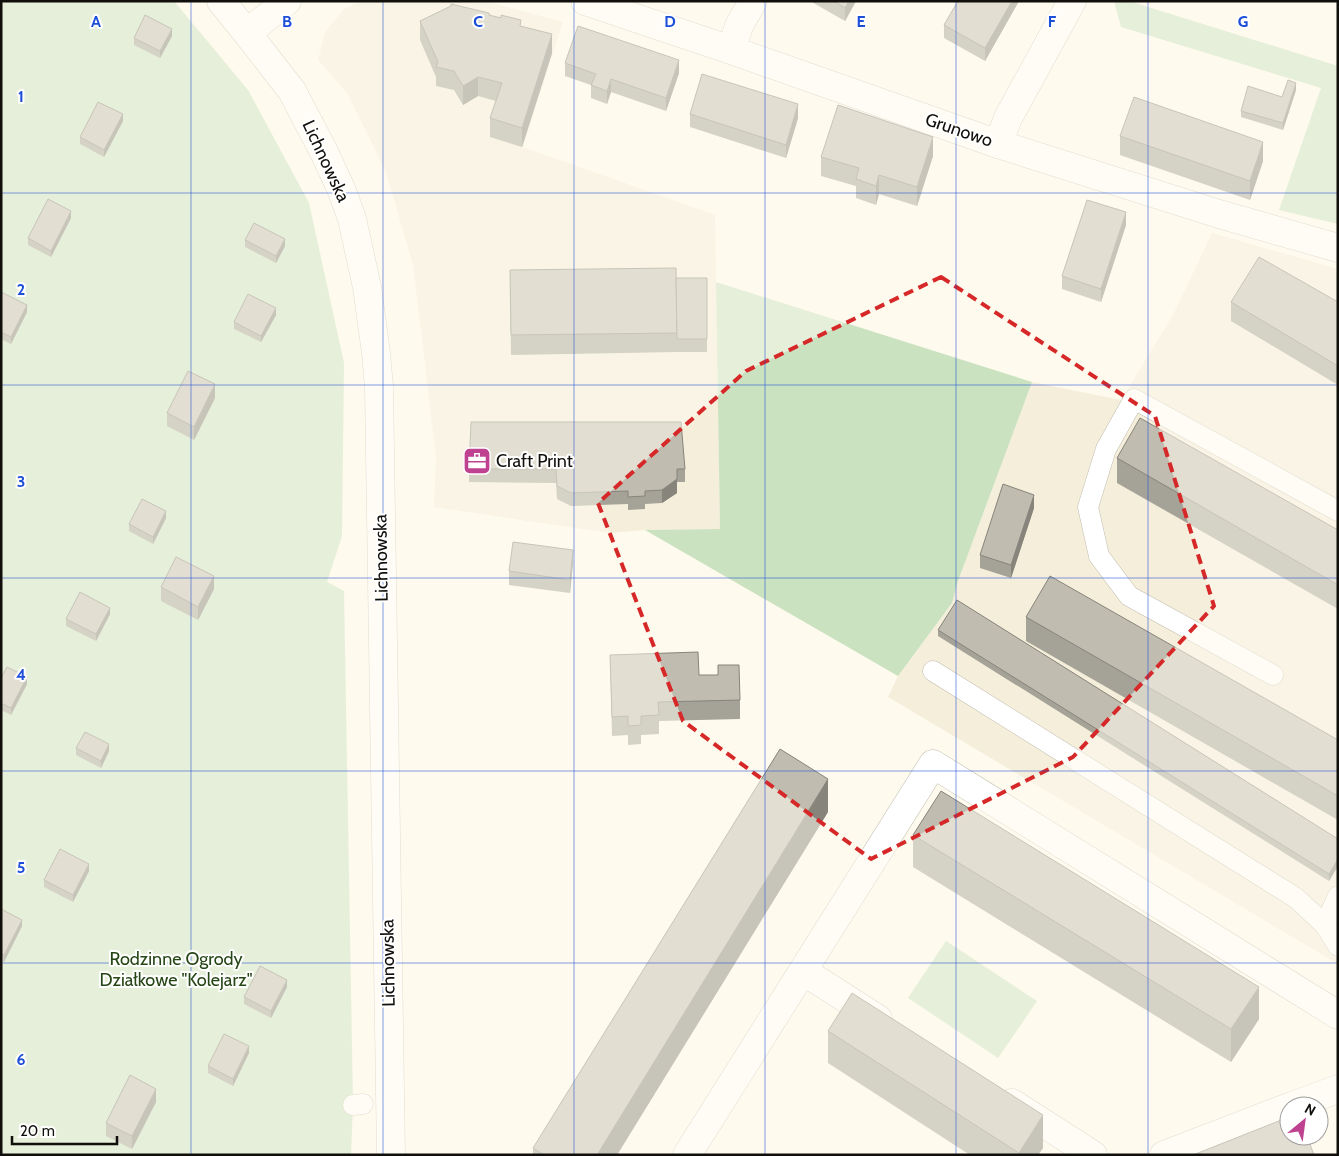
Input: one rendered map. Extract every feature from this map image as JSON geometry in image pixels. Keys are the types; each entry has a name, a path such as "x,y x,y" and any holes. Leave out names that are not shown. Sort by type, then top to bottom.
{"street":[{"name":"Lichnowska","path":"221,1 292,91 324,152 342,191 352,219 367,287 376,352 378,387 391,1155"},
{"path":"247,33 287,1"},
{"name":"Grunowo","path":"585,1 998,144 1220,214 1338,248"},
{"path":"731,50 739,26 753,1"},
{"path":"998,144 1008,118 1072,1"},
{"path":"687,1155 933,764 1338,1015"},
{"path":"803,971 902,1034"},
{"path":"1320,1096 1338,1089"},
{"path":"994,1092 1093,1155"},
{"path":"1164,1155 1279,1112"}],"lane":[{"path":"1273,676 1129,596 1099,556 1088,507 1106,449 1134,399 1338,511"},
{"path":"933,671 1296,898 1325,926 1338,946"},
{"path":"1325,926 1338,896"}],"highlighted area":[{"path":"941,277 1155,416 1214,606 1073,757 871,859 683,721 598,503 746,371"}],"shaded area":[{"path":"362,1 485,1 563,22 523,147 715,215 720,529 645,530 610,533 434,507 436,457 413,265 386,172 347,93 318,60 325,32 344,9"},
{"path":"1212,233 1338,269 1338,964 888,697 898,676 952,603 958,581 1032,382 1121,400 1173,315"}],"green space":[{"name":"Rodzinne Ogrody Działkowe \"Kolejarz\"","path":"1,1 174,1 248,90 309,203 344,363 342,536 327,582 344,591 353,1105 351,1155 1,1155"},
{"path":"1114,1 1129,1 1338,66 1338,224 1279,210 1321,88 1121,27"},
{"path":"716,282 1032,382 958,581 952,603 898,676 645,530 720,529"},
{"path":"946,941 1037,1001 998,1058 908,998"}],"building":[{"path":"834,1 849,1 845,8"},
{"path":"958,1 1012,1 985,48 944,25"},
{"path":"451,4 489,13 489,15 501,18 501,15 521,20 520,26 552,34 522,128 490,118 502,83 478,77 463,86 454,71 436,67 438,62 420,21 451,6"},
{"path":"145,15 172,29 160,51 134,38"},
{"path":"578,26 679,60 666,98 611,79 607,91 591,85 596,74 565,63"},
{"path":"702,74 798,104 786,145 690,114"},
{"path":"1288,80 1296,83 1283,123 1241,111 1248,86 1282,97"},
{"path":"1134,97 1263,142 1250,181 1120,136"},
{"path":"98,102 123,114 104,150 80,137"},
{"path":"838,105 933,137 917,187 879,175 876,186 856,179 859,168 821,157"},
{"path":"48,199 71,211 51,251 28,238"},
{"path":"1087,200 1126,212 1101,289 1062,276"},
{"path":"254,223 285,239 276,256 245,240"},
{"path":"1259,257 1338,302 1338,366 1231,302"},
{"path":"676,268 677,333 511,335 510,270"},
{"path":"676,278 707,278 707,339 677,339"},
{"path":"1,292 27,305 11,337 1,332"},
{"path":"248,294 276,308 261,336 234,322"},
{"path":"188,371 215,384 194,427 167,413"},
{"path":"1140,418 1338,530 1338,585 1117,458"},
{"path":"471,422 681,422 685,469 677,469 677,479 662,490 645,491 645,496 628,497 628,491 571,493 557,486 556,469 469,469"},
{"path":"1003,484 1034,495 1011,565 980,555"},
{"path":"142,499 166,511 153,537 129,524"},
{"path":"513,542 573,550 570,580 509,571"},
{"path":"176,557 214,576 198,607 161,587"},
{"path":"1050,576 1338,740 1338,796 1026,617"},
{"path":"80,592 110,608 96,634 66,619"},
{"path":"957,600 1338,839 1338,859 1329,874 938,630"},
{"path":"698,652 699,675 718,675 718,665 739,665 740,700 658,702 659,715 641,716 641,725 628,726 628,716 612,717 610,655"},
{"path":"7,667 27,677 11,708 1,703 1,678"},
{"path":"85,732 109,744 101,761 76,748"},
{"path":"780,749 828,779 597,1155 544,1155 533,1148"},
{"path":"941,791 1259,987 1231,1029 913,835"},
{"path":"60,849 89,864 73,895 44,880"},
{"path":"1,909 22,920 4,955 1,954"},
{"path":"260,966 287,980 271,1011 244,997"},
{"path":"852,993 1043,1115 1019,1153 828,1031"},
{"path":"224,1034 249,1046 233,1079 208,1066"},
{"path":"130,1075 156,1089 132,1136 106,1123"},
{"path":"1279,1121 1279,1146 1311,1146 1314,1155 1193,1155"}],"place":[{"name":"Craft Print","path":"477,461"}]}
